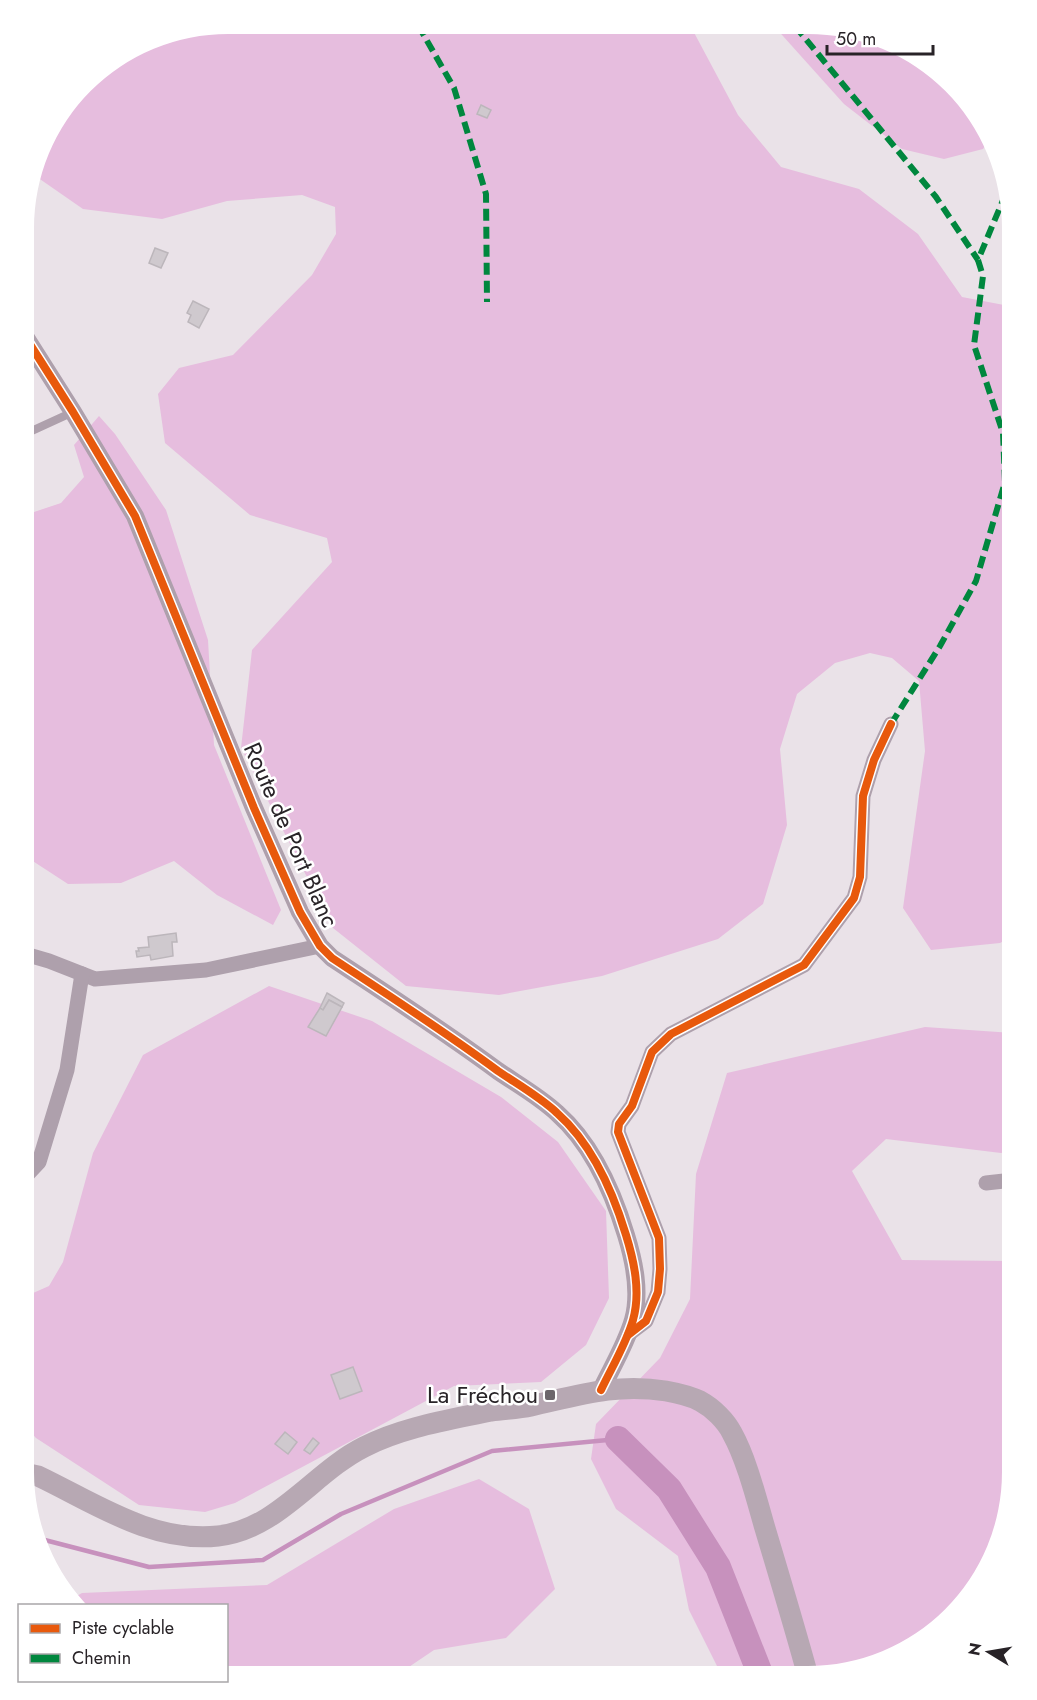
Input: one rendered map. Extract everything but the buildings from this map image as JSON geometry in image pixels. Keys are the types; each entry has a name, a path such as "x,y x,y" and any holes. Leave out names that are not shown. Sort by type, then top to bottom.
{"main road":[{"path":"34,1475 148,1528 173,1535 220,1536 246,1528 270,1516 338,1463 364,1447 398,1432 600,1390 640,1388 677,1393 700,1401 718,1415 732,1433 754,1488 805,1666"}],"street":[{"name":"Route de Port Blanc","path":"34,351 135,516 254,808 300,912 320,946 332,958 434,1025 558,1113 583,1143 603,1178 633,1258 637,1291 633,1319 600,1390"},
{"path":"626,1336 646,1321 658,1292 659,1238 618,1132 619,1124 632,1106 652,1052 671,1034 804,965 854,898 860,877 863,796 873,760 891,724"},
{"path":"34,957 95,979 206,970 320,946"},
{"path":"34,1167 39,1162 67,1070 82,974"},
{"path":"986,1183 1002,1181"}],"lane":[{"path":"34,430 73,412"}],"shaded area":[{"path":"228,34 695,34 738,115 781,167 859,189 918,234 962,297 1002,305 1002,942 931,950 903,908 925,751 919,681 892,658 870,653 835,663 797,694 780,749 787,825 763,904 718,939 602,976 499,995 406,986 333,928 241,748 252,650 332,562 327,538 250,515 165,443 158,394 179,368 233,355 312,275 336,234 335,207 302,195 227,201 162,219 83,209 41,180 60,131 83,100 110,75 131,60 178,41"},
{"path":"781,34 834,36 859,41 906,60 946,91 977,131 984,147 983,149 944,159 902,149 844,104"},
{"path":"99,416 115,434 166,510 208,640 214,745 281,910 273,925 217,895 174,861 121,883 68,884 34,862 34,512 61,503 84,477 74,445"},
{"path":"269,986 372,1021 501,1097 558,1142 606,1211 609,1298 586,1345 541,1382 454,1386 235,1503 205,1512 139,1505 36,1438 34,1436 34,1293 49,1286 63,1262 93,1153 143,1055"},
{"path":"925,1027 1002,1032 1002,1153 886,1139 852,1171 902,1260 1002,1261 1002,1485 999,1510 983,1558 954,1600 937,1617 906,1640 883,1651 847,1662 809,1666 717,1666 689,1610 678,1556 616,1509 591,1459 596,1424 660,1358 690,1299 696,1174 727,1073"},
{"path":"479,1479 529,1509 555,1589 506,1638 434,1650 410,1666 228,1666 228,1604 87,1604 79,1595 267,1585 394,1509"}],"waterway":[{"path":"47,1541 149,1567 263,1560 341,1514 492,1451 618,1439"},
{"path":"618,1439 669,1489 718,1567 757,1666"}],"marked path":[{"path":"423,34 454,88 486,194 487,302"},
{"path":"802,34 936,197 978,260"},
{"path":"1001,205 978,260 983,276 974,345 1002,430"},
{"path":"891,724 940,646 976,581 1002,492"}],"cycle path":[{"path":"34,351 135,516 254,808 300,912 320,946 332,958 437,1027 550,1107 569,1125 599,1169 615,1202 626,1235 634,1266 636,1288 635,1309 630,1329 601,1390"},
{"path":"628,1335 646,1321 658,1292 659,1238 618,1132 619,1124 632,1106 652,1052 671,1034 804,965 854,898 860,877 863,796 874,760 891,724"}],"place":[{"name":"La Fréchou","path":"550,1395"}]}
